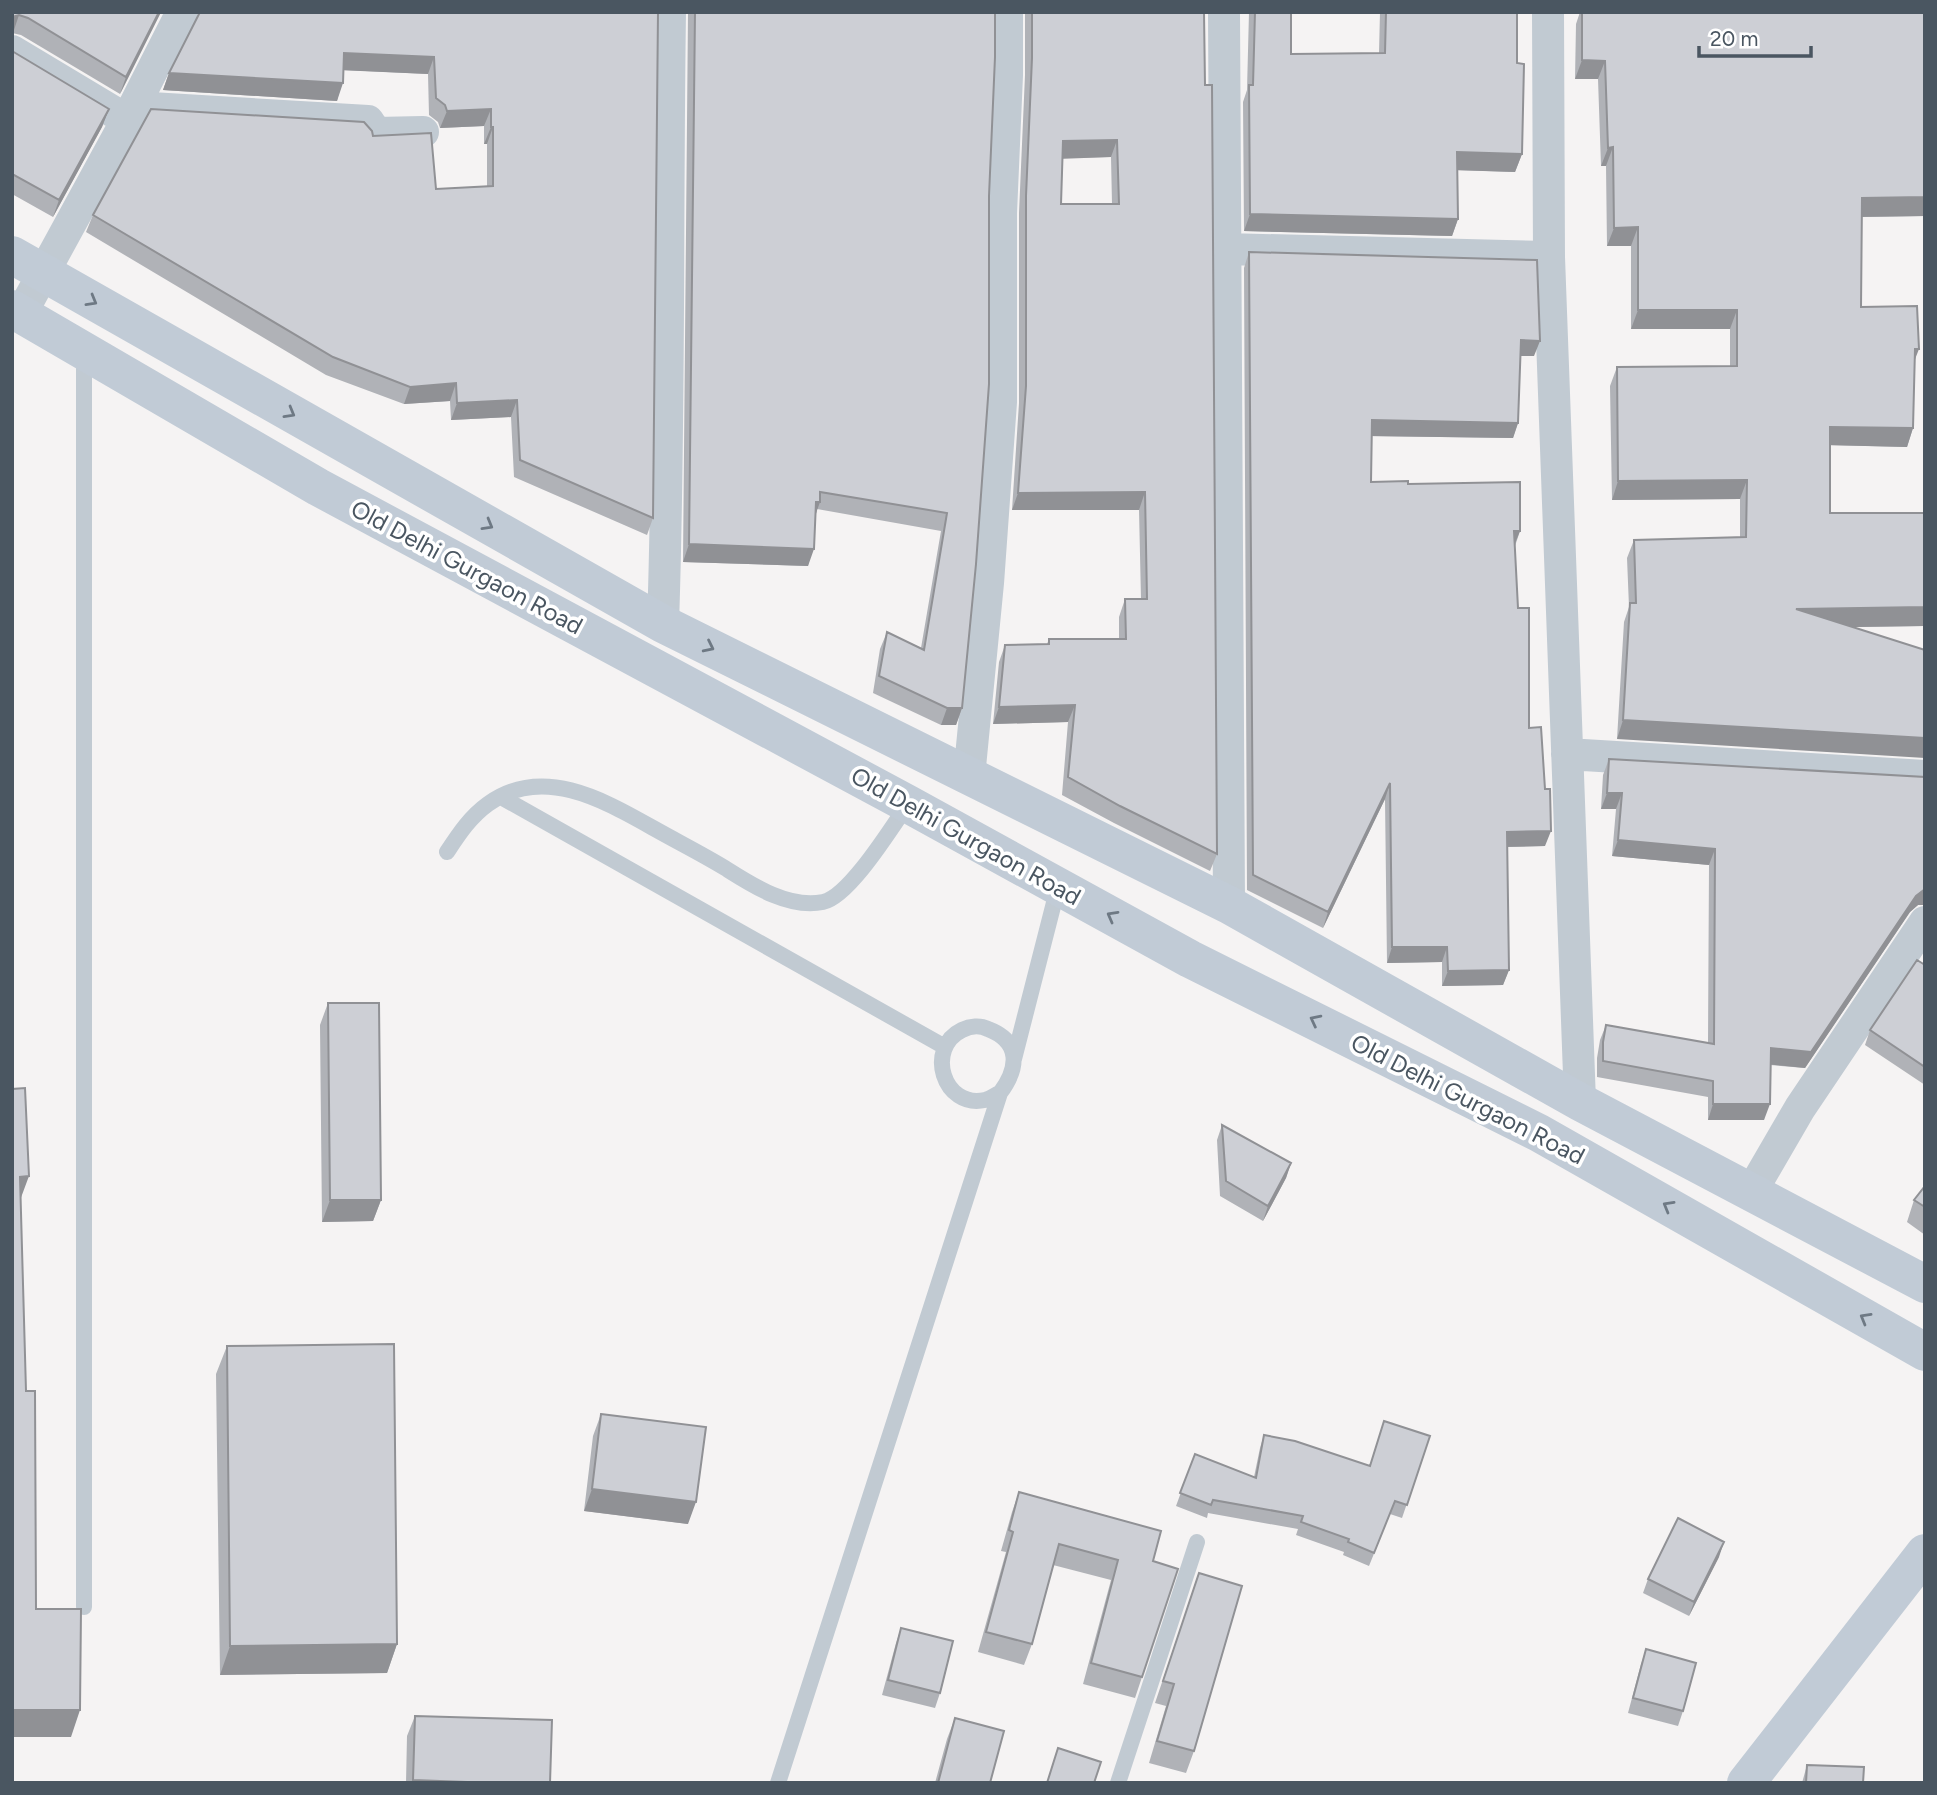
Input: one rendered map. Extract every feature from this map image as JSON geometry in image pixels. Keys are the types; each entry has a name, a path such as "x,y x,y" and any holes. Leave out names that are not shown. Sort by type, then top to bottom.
{"main road":[{"name":"Old Delhi Gurgaon Road","path":"28,264 663,624 1229,905 1580,1102 1925,1284"},
{"name":"Old Delhi Gurgaon Road","path":"17,312 318,487 908,804 1189,959 1539,1133 1925,1352"},
{"path":"1746,1783 1925,1553"}],"street":[{"path":"17,312 28,264 130,113 182,12"},
{"path":"663,624 667,509 666,227 670,12"},
{"path":"969,777 988,583 1001,402 1007,12"},
{"path":"1224,12 1229,905"},
{"path":"1548,12 1549,257 1580,1102"},
{"path":"12,51 130,113 368,121 376,133 423,132"},
{"path":"1225,249 1549,257"},
{"path":"1567,754 1925,776"},
{"path":"1750,1194 1800,1108 1925,922"}],"lane":[{"path":"84,352 84,1607"},
{"path":"447,852 469,820 490,802 523,788 556,786 601,799 760,890 790,901 824,902 846,889 908,804"},
{"path":"501,797 944,1046"},
{"path":"778,1783 1000,1093 1012,1078 1014,1059 1058,887"},
{"path":"1000,1093 985,1100 968,1100 953,1092 944,1079 940,1063 944,1046 955,1034 969,1027 984,1027 999,1033 1009,1044 1014,1059"},
{"path":"1118,1783 1197,1542"}],"building":[{"path":"12,12 159,12 126,77 28,18 19,15 12,17"},
{"path":"200,12 658,12 653,518 520,460 517,400 457,403 456,383 410,387 333,357 93,215 151,109 364,122 373,136 431,133 436,189 493,186 491,109 447,111 445,105 436,98 434,57 344,53 343,83 169,73"},
{"path":"695,12 995,12 989,196 989,384 962,708 947,708 879,676 887,632 924,650 947,513 820,492 820,502 816,502 814,549 689,544"},
{"path":"1032,12 1204,12 1205,85 1212,85 1217,854 1068,777 1075,705 999,707 1005,645 1049,644 1049,639 1126,639 1125,599 1147,599 1145,492 1018,493 1026,386 1026,196","holes":["1117,140 1119,204 1061,204 1063,141"]},
{"path":"1255,12 1291,12 1291,54 1385,53 1386,12 1517,12 1517,63 1524,64 1522,154 1457,152 1458,219 1250,214 1249,85 1253,85"},
{"path":"1582,12 1925,12 1925,197 1862,198 1861,307 1917,306 1919,349 1915,349 1913,428 1830,427 1830,513 1925,513 1925,607 1796,609 1925,650 1925,738 1623,720 1630,603 1636,603 1634,540 1746,537 1747,480 1618,481 1617,367 1737,366 1737,310 1638,310 1638,227 1614,228 1613,147 1608,148 1605,61 1582,60"},
{"path":"12,51 109,109 59,200 12,174"},
{"path":"1249,252 1537,260 1540,341 1521,340 1518,423 1372,420 1371,482 1520,482 1520,531 1514,531 1518,608 1529,608 1529,728 1541,727 1545,789 1550,789 1551,831 1507,832 1509,970 1448,971 1447,947 1392,947 1390,783 1328,912 1253,875"},
{"path":"1609,759 1925,777 1925,889 1916,896 1811,1052 1771,1048 1770,1104 1713,1104 1713,1081 1603,1061 1606,1025 1714,1044 1715,849 1618,840 1622,793 1607,793"},
{"path":"1917,960 1925,965 1925,1067 1870,1030"},
{"path":"328,1003 379,1003 381,1200 330,1200"},
{"path":"25,1088 29,1176 20,1177 26,1391 35,1391 36,1609 81,1609 80,1710 12,1710 12,1089"},
{"path":"1222,1125 1291,1163 1268,1206 1226,1181"},
{"path":"1925,1186 1925,1207 1914,1200"},
{"path":"394,1344 397,1644 230,1646 227,1346"},
{"path":"601,1414 706,1427 696,1502 592,1489"},
{"path":"1384,1421 1430,1436 1407,1505 1395,1501 1374,1553 1348,1542 1349,1539 1301,1522 1303,1516 1213,1500 1211,1505 1180,1493 1195,1454 1256,1478 1264,1435 1295,1441 1370,1466"},
{"path":"1019,1492 1161,1531 1153,1561 1178,1569 1142,1677 1091,1663 1118,1560 1059,1544 1032,1644 986,1632 1013,1532 1009,1530"},
{"path":"1678,1518 1724,1542 1694,1602 1648,1579"},
{"path":"1199,1573 1242,1586 1194,1751 1157,1741 1174,1684 1163,1681"},
{"path":"901,1628 953,1641 940,1693 888,1680"},
{"path":"1646,1649 1696,1663 1683,1711 1633,1698"},
{"path":"415,1716 552,1720 550,1783 413,1780"},
{"path":"955,1718 1004,1731 990,1783 938,1783"},
{"path":"1058,1748 1101,1762 1094,1783 1047,1783"},
{"path":"1807,1765 1864,1767 1863,1783 1806,1783"}]}
